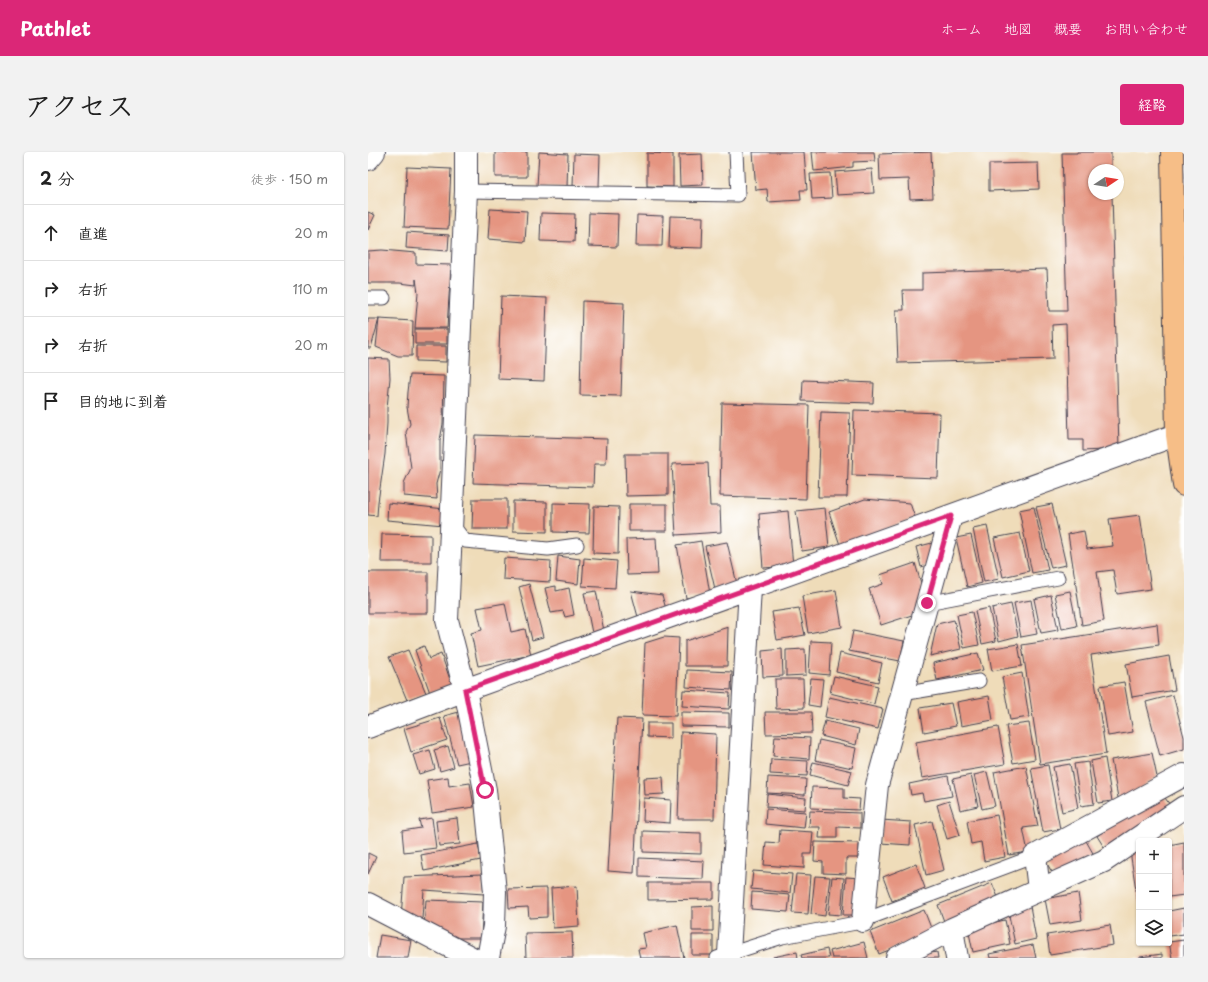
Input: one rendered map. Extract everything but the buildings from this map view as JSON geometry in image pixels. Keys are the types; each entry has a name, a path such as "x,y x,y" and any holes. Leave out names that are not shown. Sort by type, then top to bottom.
{"main road":[{"path":"1172,152 1179,323 1180,433 1184,485"}],"street":[{"path":"368,159 374,152"},
{"path":"466,152 466,191 447,620 465,690 485,790 495,892 494,926 488,958"},
{"path":"368,727 465,690 1180,433"},
{"path":"863,921 877,786 951,516"},
{"path":"723,956 750,588"},
{"path":"1039,890 1036,856 1184,775"},
{"path":"897,958 952,929 1104,861 1184,807"},
{"path":"368,904 472,958"},
{"path":"952,929 957,958"}],"lane":[{"path":"466,191 738,195 736,152"},
{"path":"368,298 384,298"},
{"path":"451,523 465,541 548,549 577,545"},
{"path":"927,603 1058,578"},
{"path":"902,694 979,681"},
{"path":"723,956 782,937 863,921 1036,856"}],"route":[{"path":"485,790 465,690 951,516 927,603"}]}
